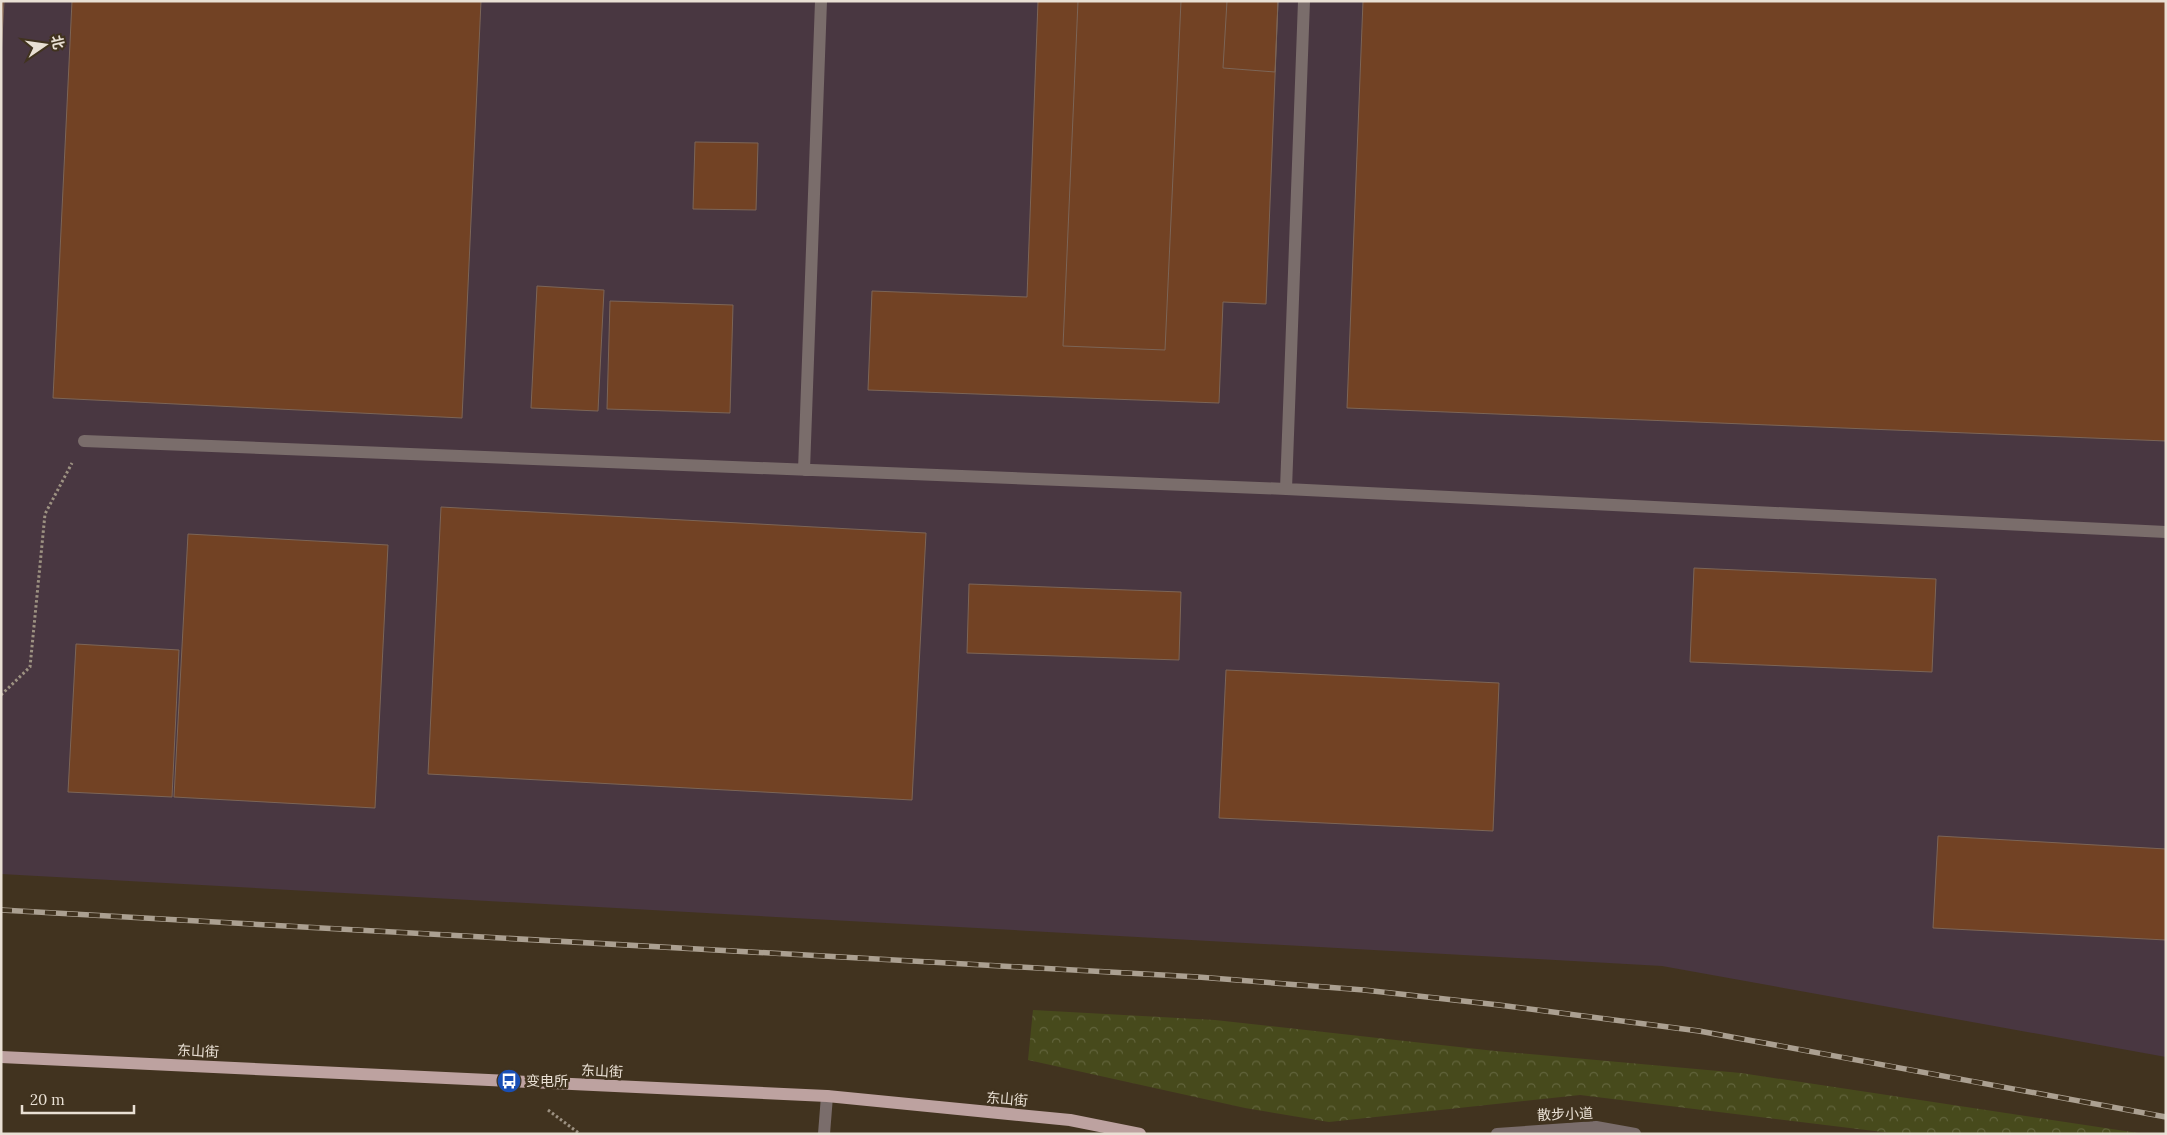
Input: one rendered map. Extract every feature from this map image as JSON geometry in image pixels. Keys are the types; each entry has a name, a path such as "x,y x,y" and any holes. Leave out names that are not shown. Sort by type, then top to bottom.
{"main road":[{"name":"东山街","path":"1,1057 827,1096 1070,1120 1140,1134"}],"street":[{"path":"804,470 821,1"},
{"path":"1286,489 1304,1"},
{"path":"84,441 1286,489 2166,532"},
{"path":"824,1134 827,1096"},
{"name":"散步小道","path":"1497,1134 1596,1127 1635,1134"}],"path":[{"path":"1,695 30,667 45,514 84,441"}],"shaded area":[{"path":"1,1 2166,1 2166,1057 1662,966 1,874"}],"green space":[{"path":"1033,1010 1215,1020 1495,1051 1741,1073 2145,1134 1899,1134 1580,1095 1329,1122 1245,1108 1028,1060"}],"building":[{"path":"1,1 4,1 1,57"},
{"path":"72,1 481,1 462,418 53,398"},
{"path":"1038,1 1278,1 1266,304 1223,302 1219,403 868,390 872,291 1027,297"},
{"path":"1078,1 1181,1 1165,350 1063,346"},
{"path":"1227,1 1278,1 1275,72 1223,68"},
{"path":"1363,1 2166,1 2166,441 1347,408"},
{"path":"695,142 758,143 756,210 693,209"},
{"path":"537,286 604,290 598,411 531,408"},
{"path":"610,301 733,305 730,413 607,409"},
{"path":"441,507 926,533 912,800 428,774"},
{"path":"188,534 388,545 375,808 174,797"},
{"path":"1694,568 1936,579 1932,672 1690,662"},
{"path":"969,584 1181,592 1179,660 967,653"},
{"path":"76,644 179,650 172,797 68,792"},
{"path":"1226,670 1499,683 1493,831 1219,818"},
{"path":"1938,836 2166,849 2166,940 1933,928"}],"railway":[{"path":"1,910 1198,977 1364,990 1499,1005 1699,1031 2166,1117"}],"place":[{"name":"变电所","path":"509,1081"}]}
